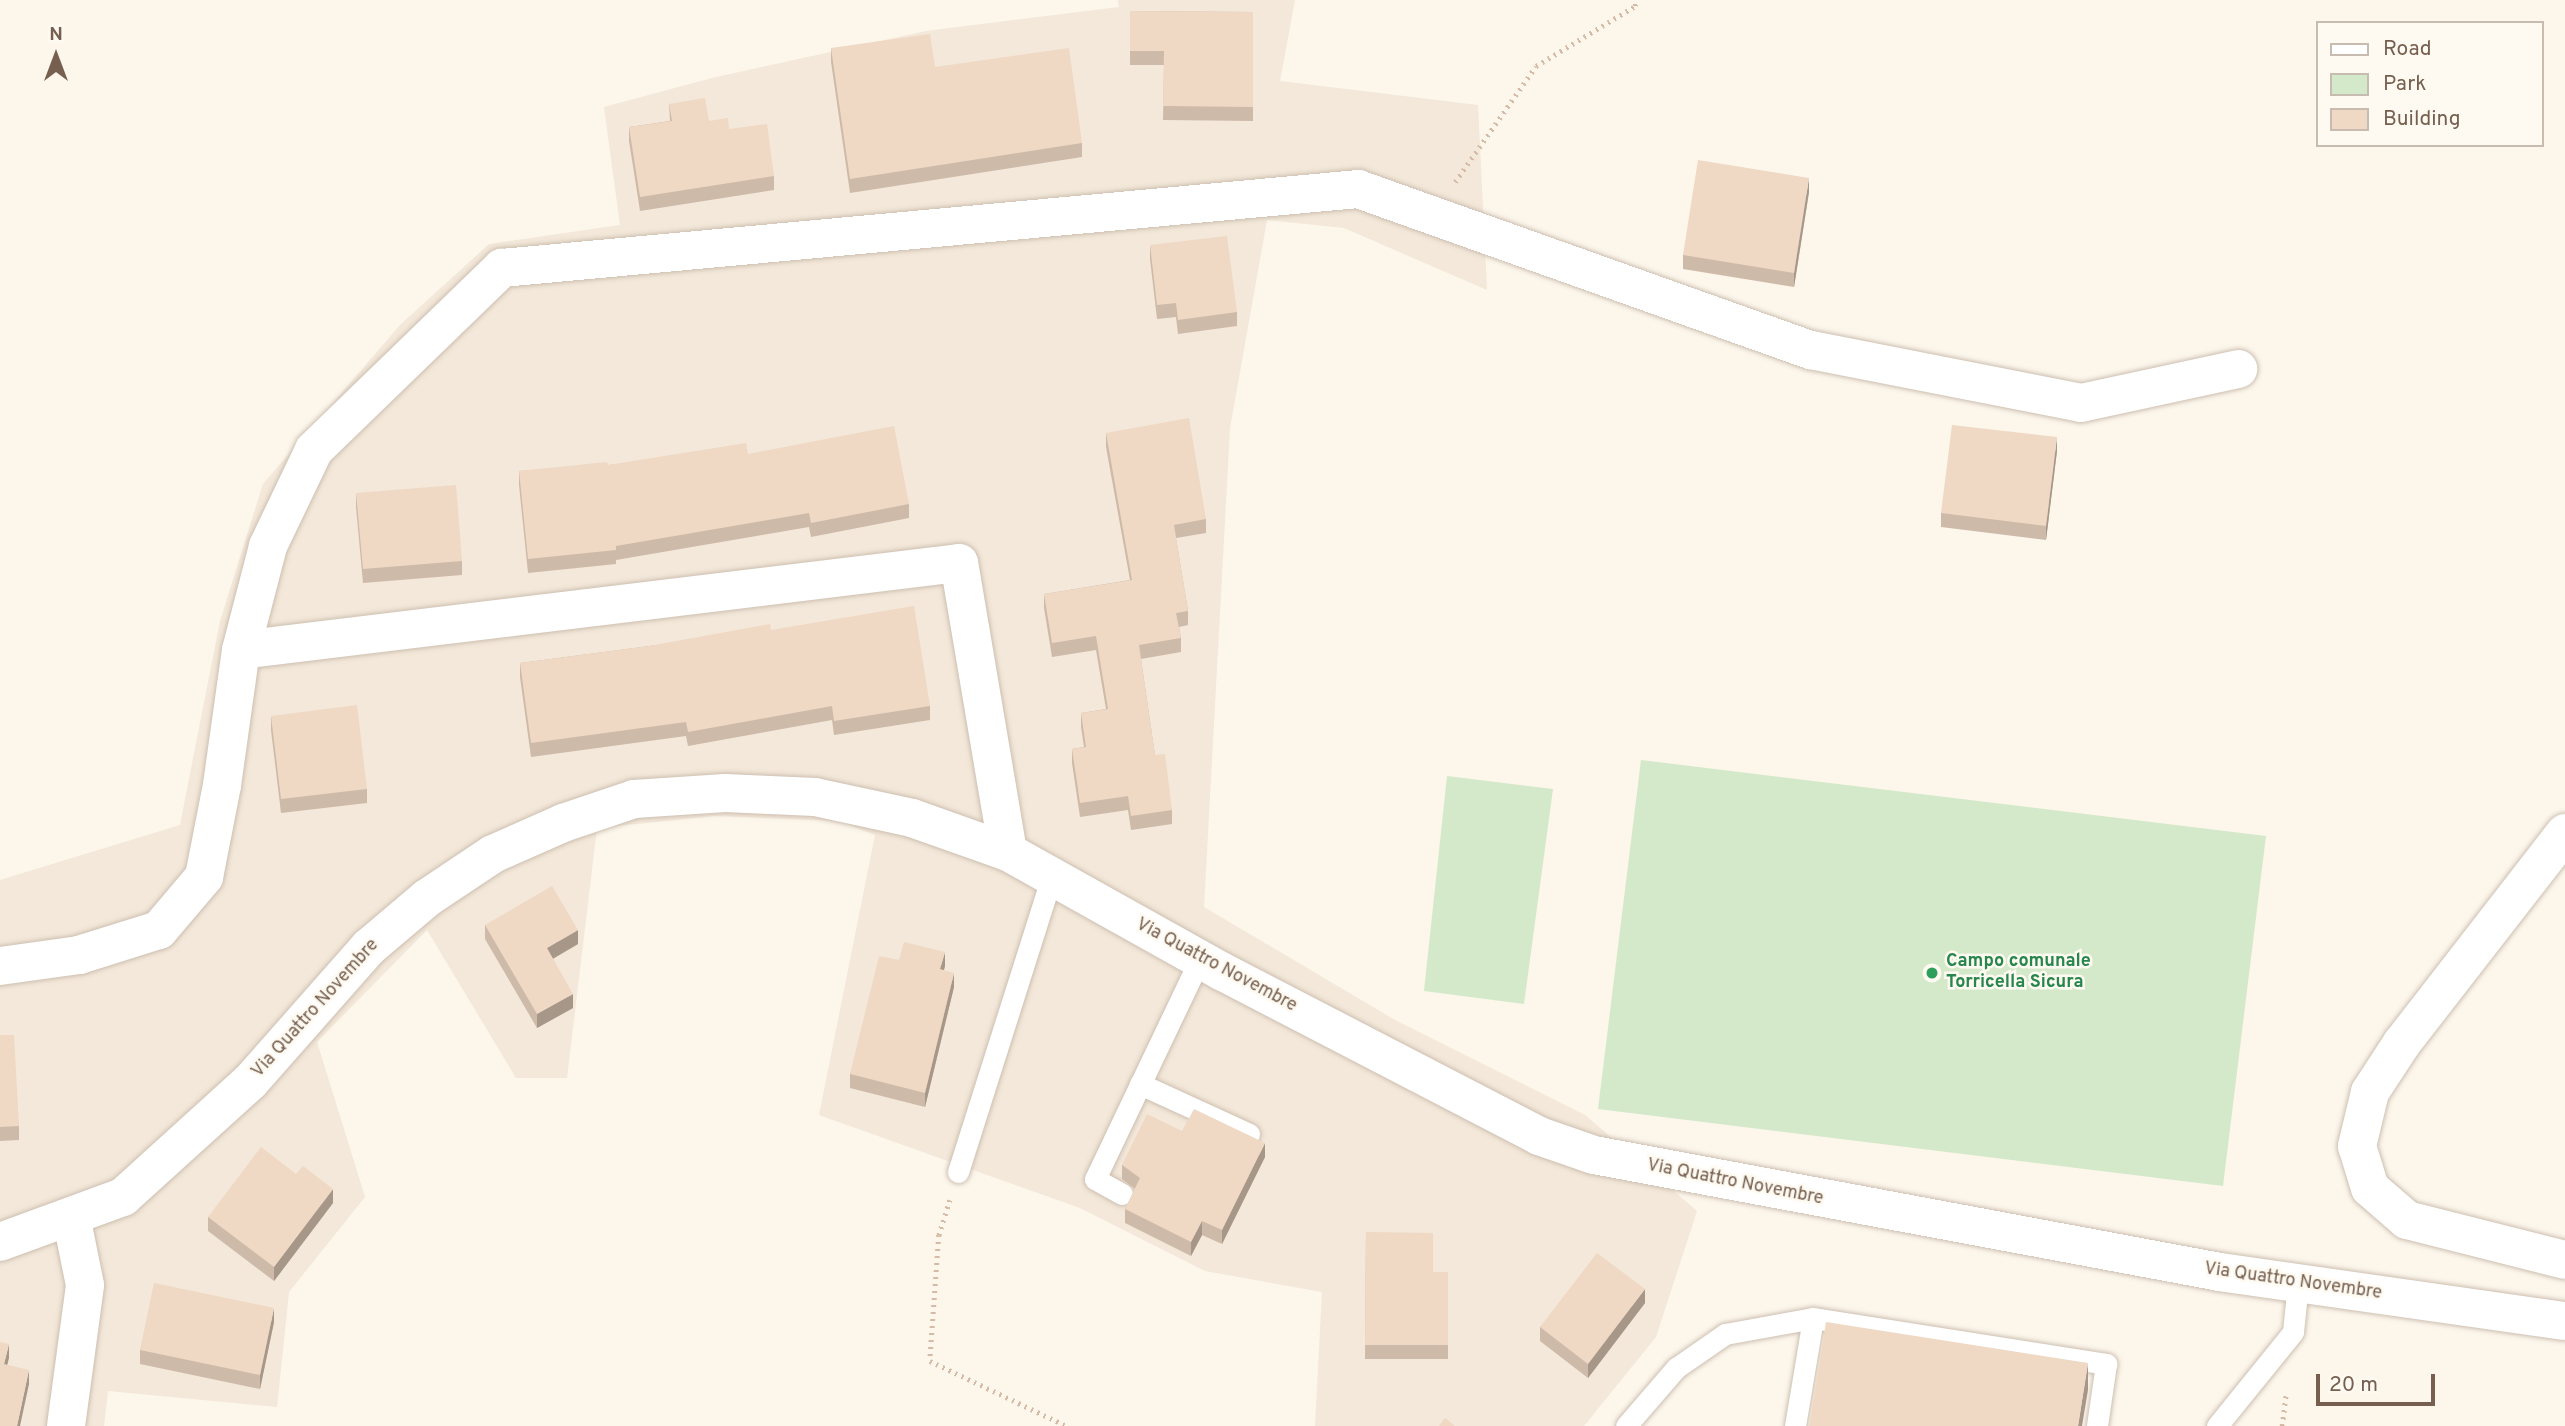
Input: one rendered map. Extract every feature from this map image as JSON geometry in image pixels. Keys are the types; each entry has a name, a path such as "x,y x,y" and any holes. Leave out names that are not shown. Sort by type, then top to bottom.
{"street":[{"path":"0,966 79,955 159,930 204,877 222,785 241,650 268,546 314,450 502,268 1358,189 1811,350 2081,402 2238,369"},
{"path":"241,650 959,563 1008,852"},
{"name":"Via Quattro Novembre","path":"0,1242 123,1197 250,1082 369,948 427,898 493,854 563,822 634,799 725,793 815,797 912,818 1008,852 1200,959 1539,1136 1594,1156 1953,1224 2298,1283 2565,1321"},
{"path":"2565,832 2402,1043 2371,1091 2357,1146 2371,1188 2407,1220 2565,1260"},
{"path":"66,1426 85,1285 71,1216"}],"lane":[{"path":"958,1172 1052,875"},
{"path":"1122,1194 1095,1178 1200,959"},
{"path":"1140,1084 1249,1134"},
{"path":"2217,1426 2293,1332 2298,1283"},
{"path":"1626,1426 1676,1368 1725,1334 1813,1318 2106,1364 2097,1426"},
{"path":"1795,1426 1813,1318"}],"path":[{"path":"1433,214 1536,66 1635,6 1636,0"},
{"path":"958,1172 939,1235 930,1361 1067,1426"}],"shaded area":[{"path":"1118,0 1295,0 1280,81 1478,105 1487,290 1344,228 1267,220 1230,428 1204,907 1395,1020 1585,1115 1697,1211 1656,1337 1584,1426 1315,1426 1322,1292 1205,1271 1080,1208 819,1115 875,835 839,821 715,816 597,828 567,1078 516,1078 427,930 317,1042 365,1197 289,1292 277,1407 108,1391 104,1426 0,1426 0,880 180,825 220,621 263,484 400,325 489,244 620,225 604,107 712,78 926,31 1119,7"}],"green space":[{"name":"Campo comunale Torricella Sicura","path":"1641,760 2266,836 2223,1186 1598,1109"},
{"path":"1447,776 1553,789 1524,1004 1424,991"}],"building":[{"path":"1130,11 1253,12 1253,107 1163,106 1164,51 1130,51"},
{"path":"930,34 935,67 1069,48 1082,143 850,179 831,48"},
{"path":"705,98 709,121 728,118 729,129 767,124 774,176 640,197 629,127 672,121 669,104"},
{"path":"1698,160 1809,178 1794,273 1683,255"},
{"path":"1227,236 1237,312 1178,320 1176,303 1157,305 1150,245"},
{"path":"1189,418 1206,519 1174,525 1188,611 1176,613 1181,638 1139,645 1155,755 1165,754 1172,810 1131,816 1128,796 1080,803 1072,749 1086,747 1081,713 1108,709 1096,636 1052,643 1044,594 1132,580 1106,433"},
{"path":"1952,425 2057,437 2046,526 1941,513"},
{"path":"894,426 909,504 811,523 809,513 616,546 616,550 528,559 519,471 607,462 608,465 746,443 748,454"},
{"path":"456,485 462,561 363,569 356,493"},
{"path":"914,606 930,706 834,721 832,706 688,732 686,722 531,743 520,663 649,646 770,624 771,630"},
{"path":"357,705 367,789 281,799 271,716"},
{"path":"552,886 578,930 547,948 573,994 537,1014 485,925"},
{"path":"904,942 945,952 940,969 954,973 925,1093 850,1074 879,956 899,960"},
{"path":"0,1035 14,1035 19,1126 0,1127"},
{"path":"1194,1109 1265,1143 1222,1230 1202,1221 1191,1242 1125,1209 1140,1178 1122,1165 1147,1114 1182,1131"},
{"path":"261,1147 296,1174 303,1166 333,1189 274,1267 208,1217"},
{"path":"1366,1232 1433,1233 1433,1272 1448,1272 1448,1345 1365,1345"},
{"path":"1597,1253 1645,1289 1588,1364 1540,1327"},
{"path":"154,1283 274,1308 260,1375 140,1350"},
{"path":"1826,1322 2088,1363 2078,1426 1809,1426"},
{"path":"0,1342 9,1344 4,1364 29,1370 17,1426 0,1426"},
{"path":"1445,1418 1455,1426 1439,1426"}],"place":[{"name":"Campo comunale Torricella Sicura","path":"1932,973"}]}
